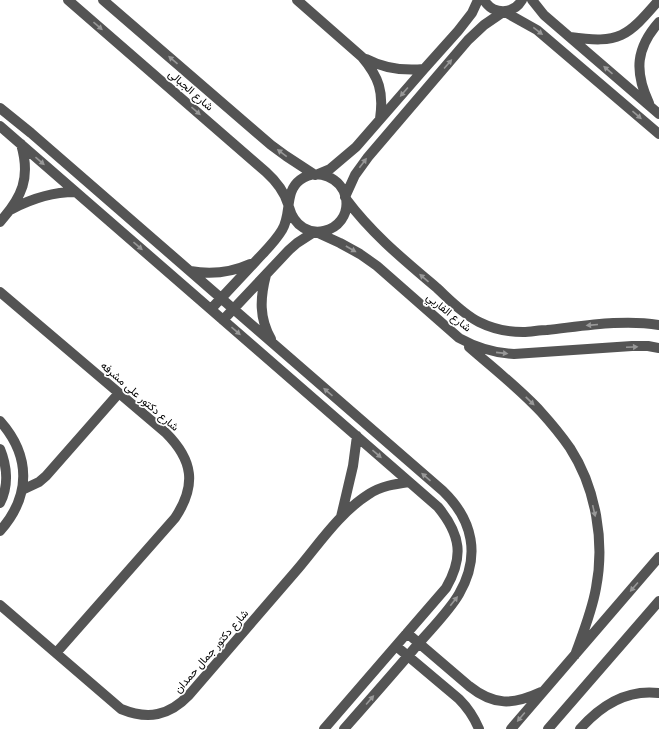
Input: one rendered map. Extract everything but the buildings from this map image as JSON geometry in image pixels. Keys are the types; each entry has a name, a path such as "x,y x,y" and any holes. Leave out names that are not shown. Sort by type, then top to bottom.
{"street":[{"name":"شارع الجبالى","path":"68,0 266,172 286,196 288,206"},
{"name":"شارع الجبالى","path":"103,0 272,145 286,156 317,174"},
{"path":"297,0 362,57 371,67 381,92 382,106 380,119"},
{"path":"211,309 254,263 282,230 287,219 291,190 295,184 301,179 330,169 348,155 462,27 472,13 478,0"},
{"path":"484,0 491,8 504,12 537,30 659,134"},
{"path":"288,206 291,215 300,227 307,230 315,232 324,231 339,223 346,208 346,198 355,176 368,157 468,40 484,25 504,12 516,8 522,0"},
{"path":"532,0 544,15 659,114"},
{"path":"570,37 603,40 615,38 637,25 659,0"},
{"path":"650,106 641,88 639,61 642,48 648,36 659,22"},
{"path":"362,57 376,64 392,69 424,69"},
{"path":"0,108 443,491 462,513 468,526 471,547 470,569 458,595 408,656 344,729"},
{"path":"12,117 1,127 433,502 448,518 454,530 457,544 457,558 454,574 446,588 324,729"},
{"path":"0,222 12,209 24,184 26,171 25,157 21,144"},
{"path":"317,174 333,179 338,184 346,198"},
{"path":"12,209 30,200 45,195 75,192"},
{"name":"شارع الفاربي","path":"346,198 368,227 465,313 478,322 508,332 525,332 612,324 659,325"},
{"path":"223,320 293,246 315,232"},
{"name":"شارع الفاربي","path":"315,232 360,254 377,266 459,338 485,350 514,354 632,346 659,348"},
{"path":"189,270 215,274 235,270 254,263"},
{"path":"266,273 262,288 262,317 266,331 274,344"},
{"name":"شارع دكتور على مشرفه","path":"0,292 166,433 182,452 189,471 188,491 180,511 173,522 56,653"},
{"path":"459,338 523,394 545,416 570,448 590,492 596,516 599,540 599,564 591,611 575,655"},
{"path":"22,490 35,484 46,476 118,393"},
{"path":"0,421 12,437 20,455 23,472 22,490 15,511 0,530"},
{"name":"شارع دكتور جمال حمدان","path":"341,517 350,481 357,436"},
{"path":"0,503 5,486 6,472 2,454 20,455"},
{"name":"شارع دكتور جمال حمدان","path":"0,605 121,709 142,715 163,713 173,709 183,702 341,517 370,494 382,488 409,482"},
{"path":"433,502 443,491"},
{"path":"512,729 659,557"},
{"path":"548,729 659,601"},
{"path":"407,633 479,694 490,699 502,702 515,702 543,692"},
{"path":"396,646 459,699 468,708 479,729"},
{"path":"580,729 591,716 621,697 639,693 659,693"}]}
